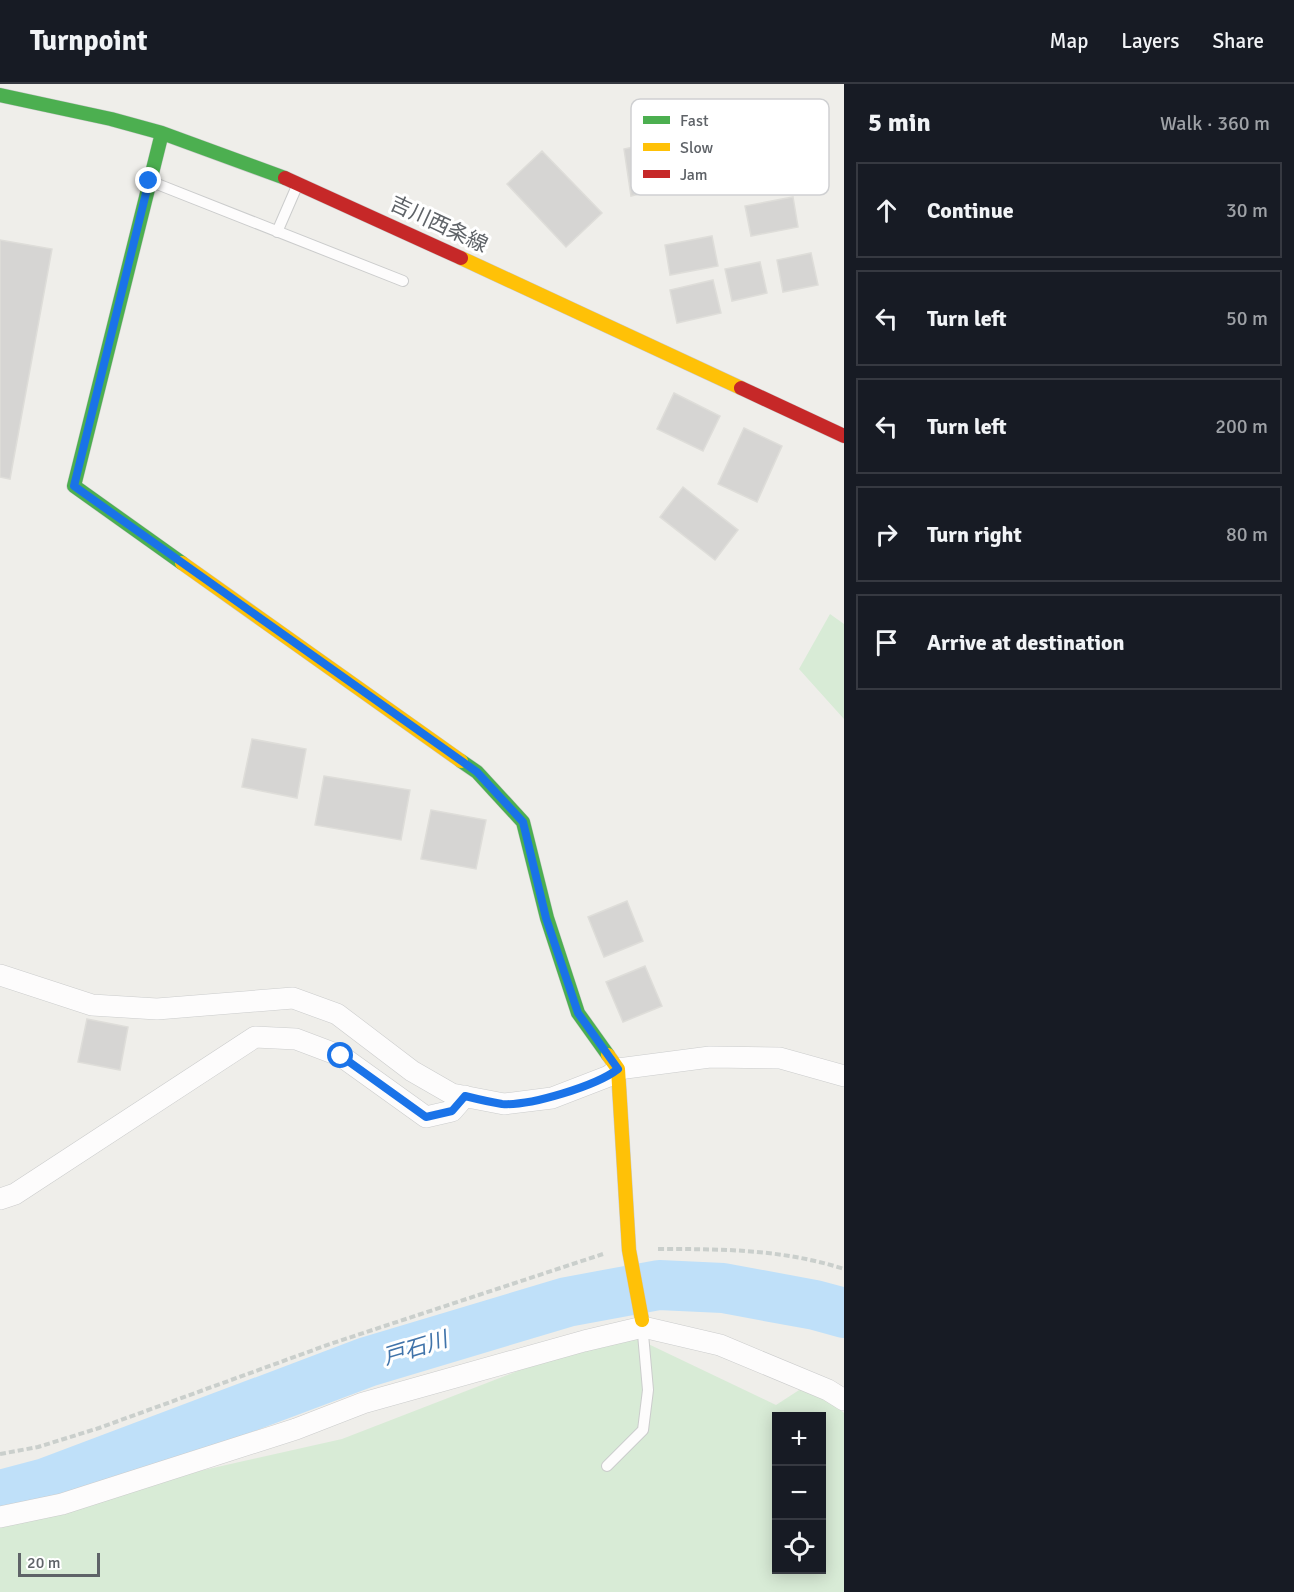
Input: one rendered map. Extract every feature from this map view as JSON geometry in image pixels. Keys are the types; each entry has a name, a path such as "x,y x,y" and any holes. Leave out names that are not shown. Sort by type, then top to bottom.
{"street":[{"name":"吉川西条線","path":"0,95 111,119 162,133 298,183 844,435"},
{"path":"162,133 74,486 477,772 523,822 546,918 578,1013 618,1069 630,1253 642,1324"},
{"path":"0,975 92,1005 157,1009 293,999 337,1014 412,1071 452,1094 504,1104 552,1098 609,1076 618,1069 710,1056 780,1058 844,1076"},
{"path":"0,1199 15,1194 255,1037 296,1039 341,1056 426,1117 452,1111 465,1096"},
{"path":"0,1517 62,1504 296,1429 363,1403 642,1324 720,1345 828,1390 844,1400"}],"lane":[{"path":"149,181 403,281"},
{"path":"277,232 298,183"},
{"path":"608,1466 643,1430 648,1390 642,1324"}],"path":[{"path":"0,1454 38,1447 89,1431 375,1329 600,1254 745,1249 793,1256 844,1269"}],"green space":[{"path":"830,614 844,624 844,719 799,669"},
{"path":"621,1331 776,1405 810,1383 844,1413 844,1592 0,1592 0,1516 342,1439"}],"building":[{"path":"631,147 631,195 635,195 631,196 624,149"},
{"path":"542,151 602,213 566,247 507,184"},
{"path":"793,197 798,227 751,236 745,206"},
{"path":"712,236 718,266 670,275 665,245"},
{"path":"0,240 52,249 10,479 0,477"},
{"path":"811,253 818,285 783,292 777,260"},
{"path":"760,262 767,293 732,301 725,269"},
{"path":"713,280 721,313 677,323 670,290"},
{"path":"674,393 720,416 703,451 657,429"},
{"path":"744,428 782,446 757,502 718,484"},
{"path":"683,487 738,530 715,560 660,517"},
{"path":"252,739 306,749 297,798 242,787"},
{"path":"324,776 410,790 401,840 315,825"},
{"path":"431,810 486,820 476,869 421,859"},
{"path":"627,901 643,941 604,957 588,917"},
{"path":"645,966 662,1006 623,1022 606,982"},
{"path":"87,1019 128,1027 120,1070 78,1062"}],"waterway":[{"name":"戸石川","path":"0,1495 46,1483 367,1362 567,1302 659,1285 723,1288 815,1305 844,1313"}],"traffic: fast":[{"path":"0,95 111,119 162,133 285,178"},
{"path":"162,133 74,486 182,563"},
{"path":"461,761 477,772 523,822 547,918 578,1013 608,1055"}],"traffic: slow":[{"path":"461,258 741,388"},
{"path":"182,563 461,761"},
{"path":"608,1055 618,1069 629,1250 642,1320"}],"traffic: jam":[{"path":"285,178 461,258"},
{"path":"741,388 844,436"}],"route":[{"path":"149,181 74,486 477,772 523,822 546,918 578,1013 618,1069 609,1076 552,1098 504,1104 465,1096 452,1111 426,1117 341,1056"}]}
